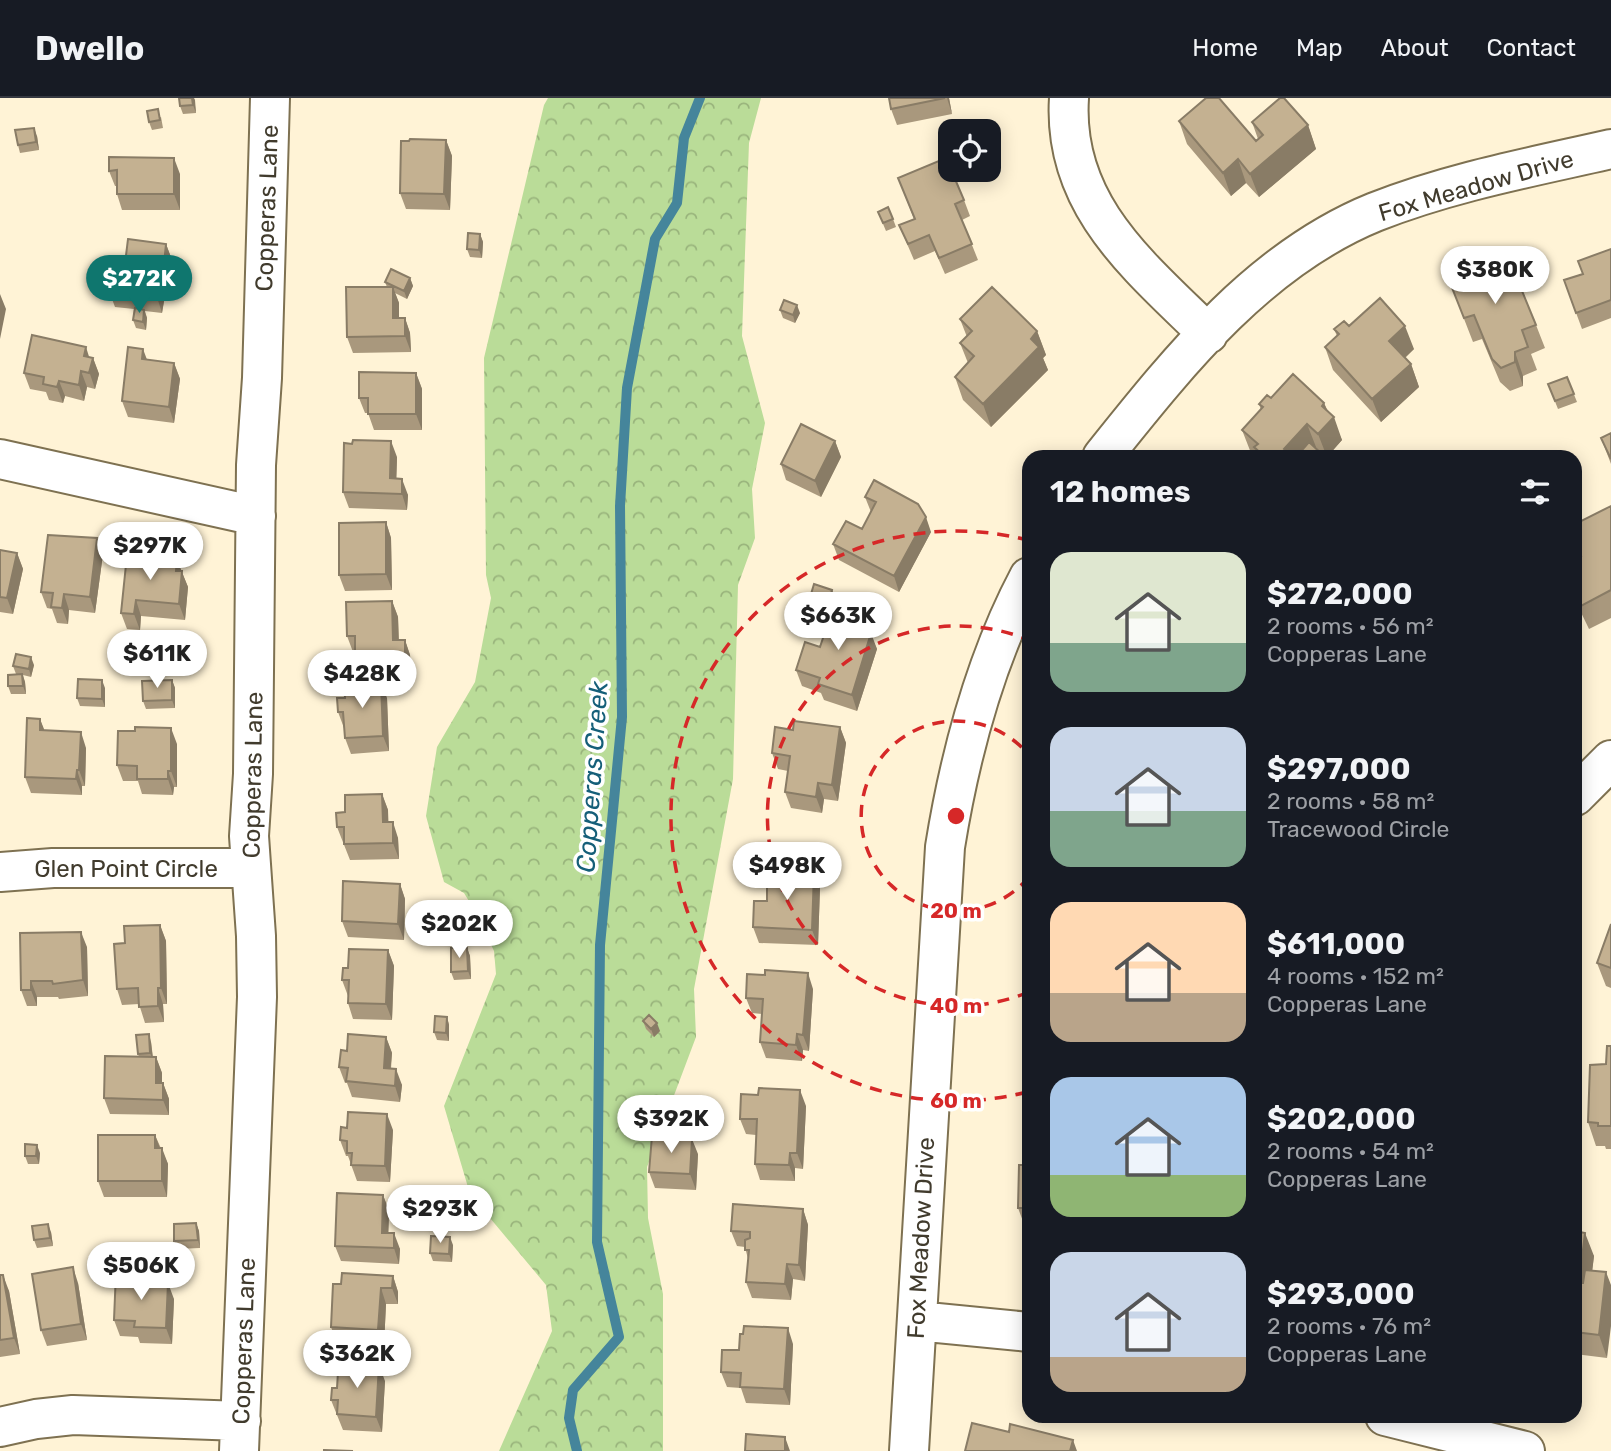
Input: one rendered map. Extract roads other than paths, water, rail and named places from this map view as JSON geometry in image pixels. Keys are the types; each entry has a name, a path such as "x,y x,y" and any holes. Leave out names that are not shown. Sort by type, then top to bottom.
{"street":[{"name":"Copperas Lane","path":"240,1436 257,997 249,836 253,774 256,465 262,365 270,98"},
{"path":"1069,98 1068,122 1073,154 1095,211 1132,259 1208,334"},
{"name":"Fox Meadow Drive","path":"1108,450 1173,369 1254,287 1324,238 1375,213 1475,180 1611,149"},
{"path":"0,459 256,516"},
{"name":"Fox Meadow Drive","path":"909,1451 945,847 971,723 999,642 1022,592"},
{"path":"1582,789 1611,760"},
{"name":"Glen Point Circle","path":"0,872 53,868 251,868"},
{"path":"918,1321 1022,1331"},
{"path":"0,1427 73,1415 240,1436"},
{"path":"1455,1424 1525,1451"}],"waterway":[{"name":"Copperas Creek","path":"577,1451 569,1418 573,1390 619,1337 597,1242 600,945 622,717 620,506 627,388 655,239 677,203 684,138 700,98"}]}
